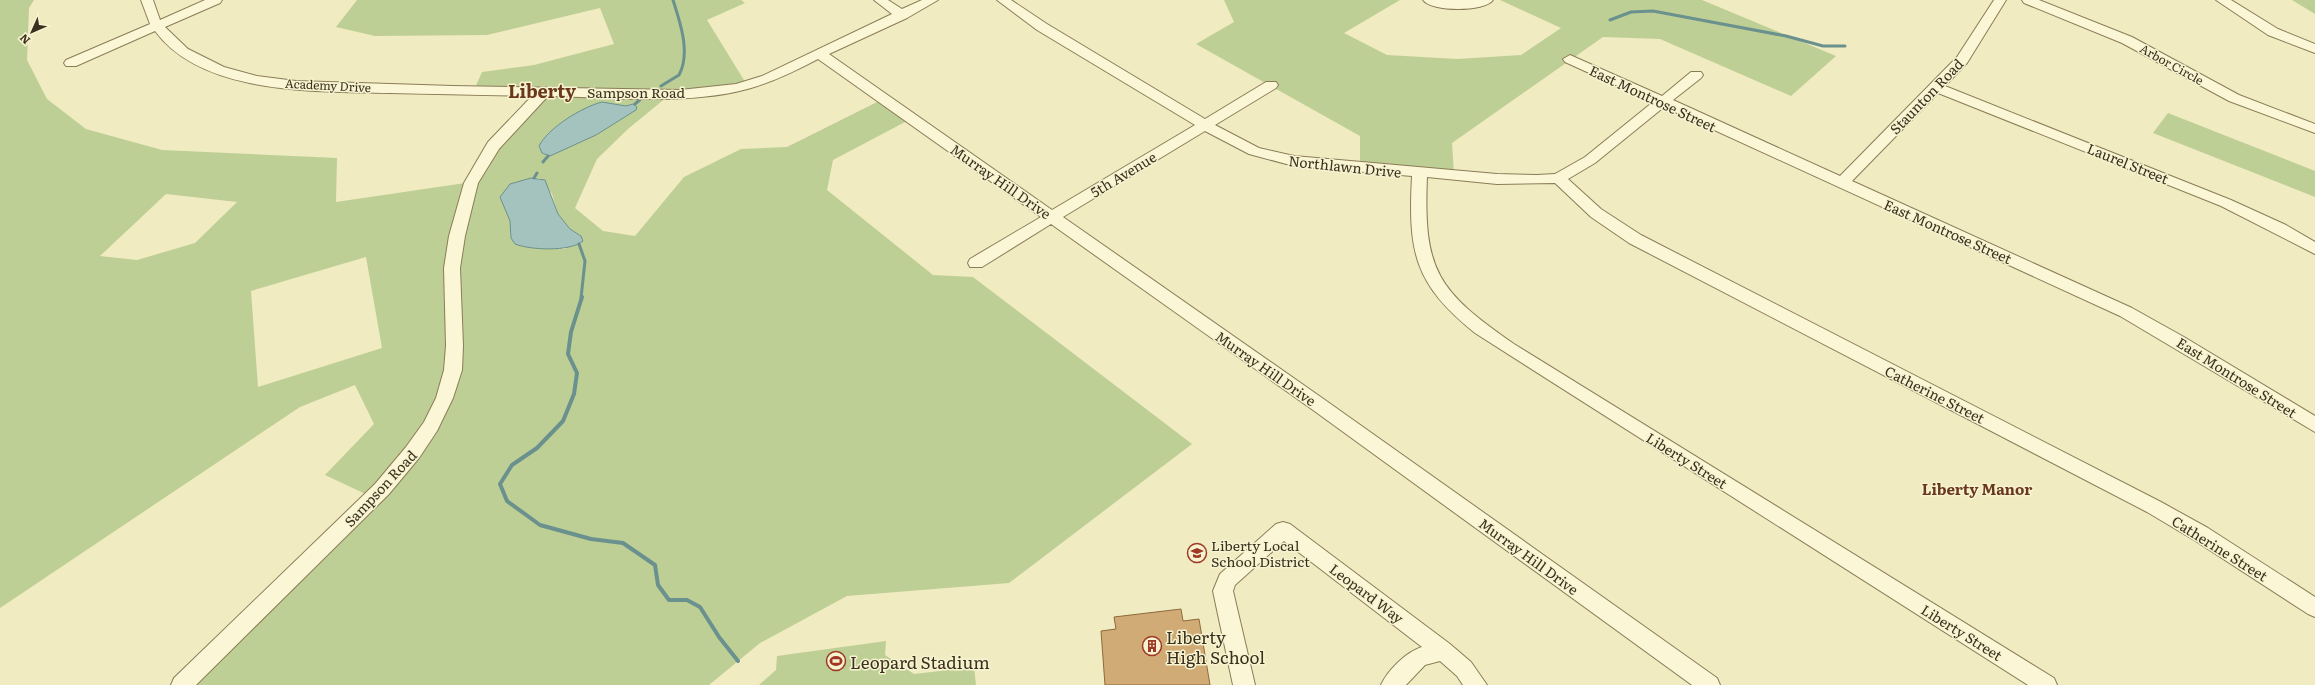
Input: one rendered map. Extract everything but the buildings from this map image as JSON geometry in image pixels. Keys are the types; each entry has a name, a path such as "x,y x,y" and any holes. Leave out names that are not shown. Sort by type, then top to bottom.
{"street":[{"name":"Academy Drive","path":"147,0 151,14 157,25 171,41 196,60 219,70 256,79 341,86 544,92"},
{"path":"71,62 216,0"},
{"path":"880,0 902,15"},
{"name":"Sampson Road","path":"182,685 382,489 409,459 429,431 444,398 454,363 456,336 451,284 452,264 471,184 480,166 494,145 544,92 685,92 724,90 761,80 820,54 932,0"},
{"name":"Northlawn Drive","path":"1003,0 1042,27 1204,125 1245,147 1280,159 1332,166 1536,180 1558,178 1590,160 1696,75"},
{"path":"1429,0 1450,6 1467,5 1487,0"},
{"name":"Staunton Road","path":"1842,183 1936,87 1971,48 2000,0"},
{"path":"2014,0 2060,18 2091,26"},
{"name":"Arbor Circle","path":"2028,0 2150,51 2234,98 2315,129"},
{"path":"2222,0 2273,32 2315,49"},
{"name":"Murray Hill Drive","path":"820,54 1052,217 1709,685"},
{"name":"East Montrose Street","path":"1570,59 2126,312 2178,341 2315,426"},
{"name":"5th Avenue","path":"976,263 1270,85"},
{"name":"Laurel Street","path":"1936,87 2226,203 2282,229 2315,249"},
{"name":"Liberty Street","path":"1420,173 1417,223 1422,258 1437,288 1468,320 1508,348 2046,685"},
{"name":"Catherine Street","path":"1558,178 1596,213 1635,239 2154,507 2315,608"},
{"name":"Leopard Way","path":"1244,685 1223,591 1227,580 1283,530 1444,651 1464,669 1476,685"},
{"path":"1392,685 1418,658 1444,651"}],"green space":[{"path":"0,0 34,0 29,8 27,60 47,99 86,129 162,150 337,158 336,202 472,182 540,92 474,90 482,72 534,65 614,44 600,8 487,35 375,36 336,27 357,0 741,0 745,3 707,20 747,85 673,92 628,129 597,159 575,208 603,231 635,236 684,177 741,149 787,147 879,101 907,121 833,160 827,190 933,275 973,277 1192,444 1009,583 847,596 760,643 709,685 192,685 374,498 325,475 374,424 355,385 300,407 0,608","holes":["531,178 540,178 552,194 558,214 570,229 581,236 565,249 542,248 511,238 510,221","166,194 237,202 195,243 137,260 100,256","366,257 382,348 258,387 251,291"]},
{"path":"1224,0 1400,0 1344,33 1387,55 1457,59 1521,55 1561,28 1500,0 1702,0 1836,56 1791,96 1660,39 1603,37 1452,143 1454,175 1360,168 1360,136 1196,44 1234,22"},
{"path":"2292,0 2315,0 2315,14"},
{"path":"2168,113 2315,171 2315,197 2153,133"},
{"name":"Leopard Stadium","path":"886,641 885,655 914,674 974,667 976,685 759,685 776,670 777,656"}],"water":[{"path":"602,102 626,106 633,104 637,107 636,110 596,135 550,156 542,153 539,146 543,139 558,125 585,108"},
{"path":"531,178 545,180 558,214 570,229 581,236 583,241 577,245 569,247 550,249 530,248 515,244 511,238 510,221 500,197 510,184"}],"waterway":[{"path":"661,86 679,75 684,57 683,38 679,18 673,0"},
{"path":"1610,20 1631,12 1653,11 1786,36 1823,46 1845,46"},
{"path":"635,104 643,97"},
{"path":"543,162 548,156"},
{"path":"534,178 537,173"},
{"path":"579,244 585,261 581,298"},
{"path":"582,297 571,332 568,354 577,373 574,394 563,421 537,448 512,465 500,484 507,501 540,525 591,539 623,543 655,565 658,585 669,600 687,600 700,607 719,637 738,661"}],"place":[{"name":"Liberty Local School District","path":"1197,553"},
{"name":"Liberty High School","path":"1152,646"},
{"name":"Leopard Stadium","path":"836,661"}],"district":[{"name":"Liberty","path":"542,90"},
{"name":"Liberty Manor","path":"1977,488"}]}
